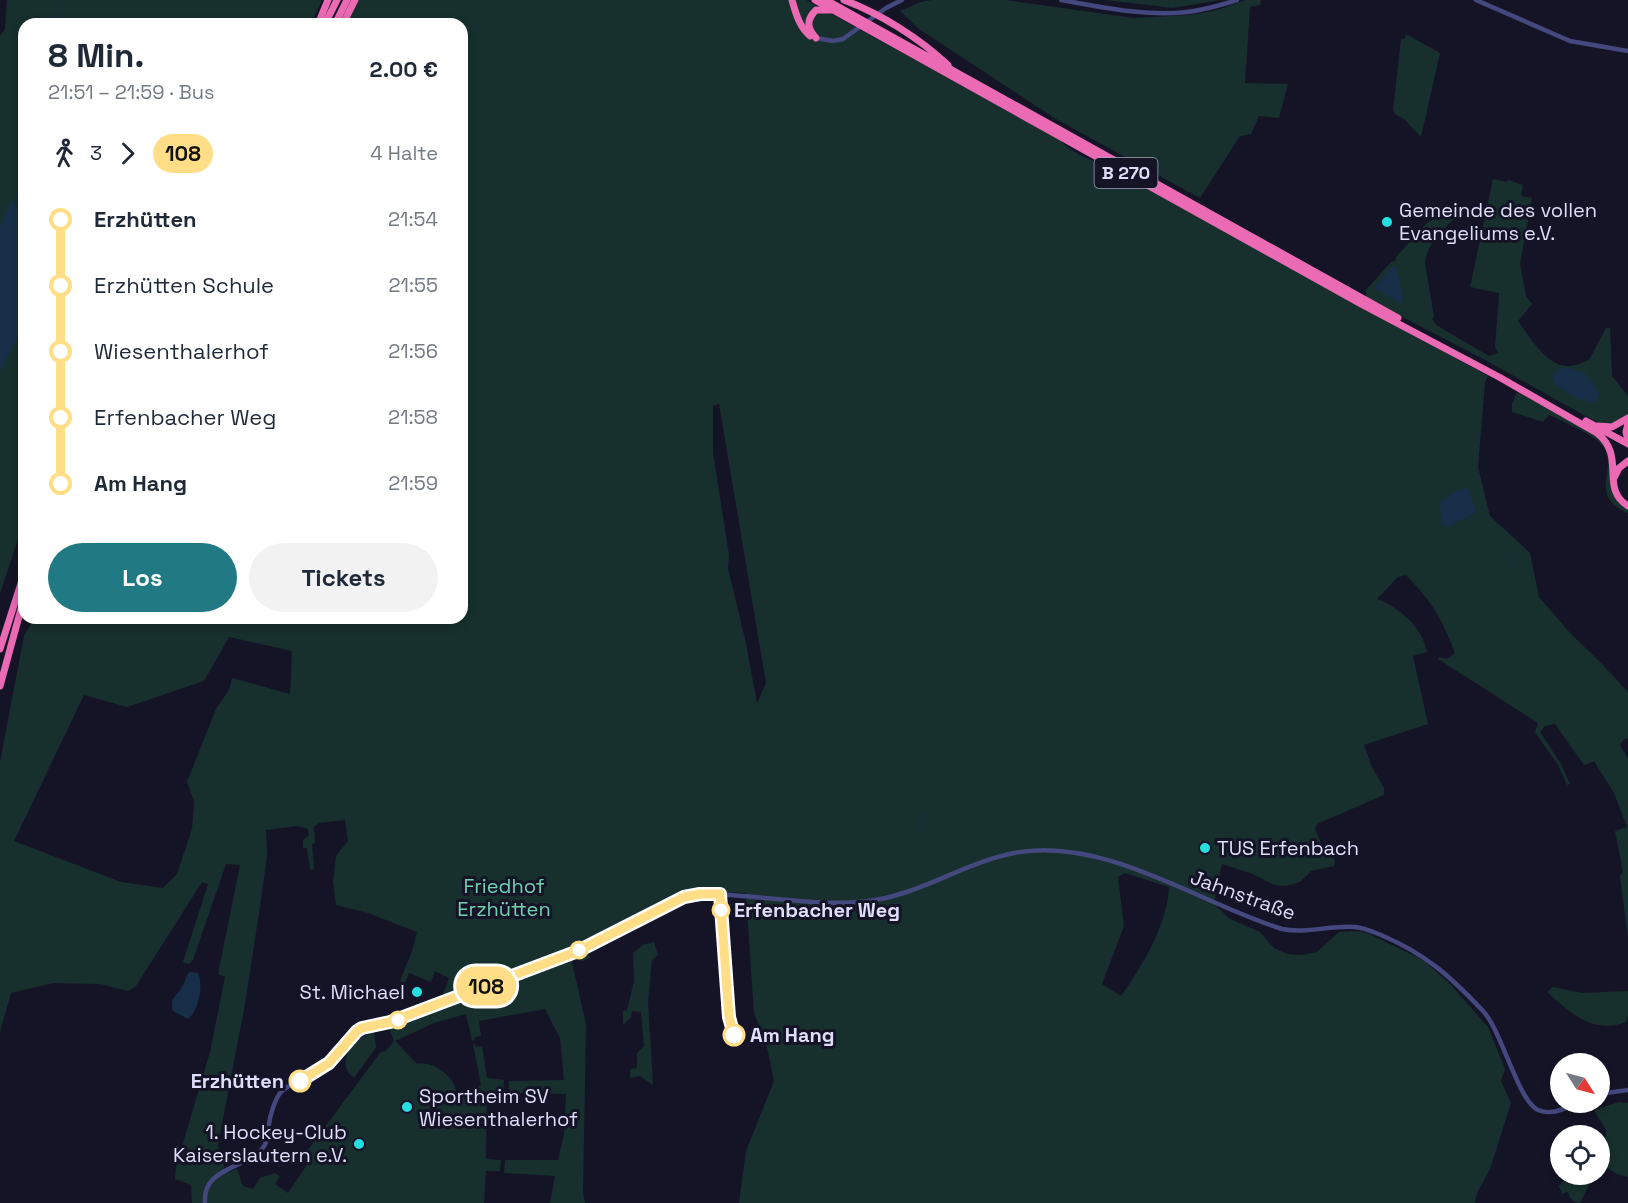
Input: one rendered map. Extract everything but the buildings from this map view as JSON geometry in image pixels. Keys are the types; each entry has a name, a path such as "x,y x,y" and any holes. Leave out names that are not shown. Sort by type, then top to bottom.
{"highway":[{"path":"320,18 328,0"},
{"path":"328,18 337,0"},
{"path":"338,18 347,0"},
{"path":"346,18 355,0"},
{"path":"792,0 798,21 803,29 816,38"},
{"name":"B 270","path":"815,0 856,20"},
{"name":"B 270","path":"826,0 872,29 1586,424 1609,447 1613,459 1613,480 1617,497 1628,506"},
{"path":"844,0 877,15 946,62 957,73"},
{"path":"816,38 809,29 810,16 816,10 833,10"},
{"name":"B 270","path":"872,29 957,73 1353,297"},
{"name":"B 270","path":"1586,424 1608,427 1618,425 1628,418"},
{"path":"1628,423 1626,432 1628,444"},
{"path":"1586,424 1628,444"},
{"path":"1613,480 1619,468 1628,461"},
{"path":"0,649 18,593"},
{"path":"0,686 18,620"}],"street":[{"path":"816,38 833,41 843,39 902,0"},
{"path":"1061,0 1113,9 1168,13 1202,10 1237,0"},
{"path":"1476,0 1570,40 1628,51"},
{"name":"Jahnstraße","path":"205,1203 206,1191 213,1179 252,1157 267,1143 269,1123 280,1093 329,1063 357,1031 400,1019 564,957 684,897 720,894 821,902 868,901 918,888 990,860 1037,850 1087,855 1111,861 1282,928 1299,931 1342,927 1360,928 1395,941 1434,963 1486,1013 1497,1031 1522,1088 1534,1107 1550,1112"},
{"path":"1610,1092 1628,1090"}],"green space":[{"path":"7,0 322,0 314,18 18,18 18,539 0,593 0,36 5,29"},
{"name":"Friedhof Erzhütten","path":"359,0 806,0 1059,139 1079,154 1102,163 1488,376 1485,382 1478,467 1490,516 1530,553 1539,597 1571,634 1628,692 1628,738 1620,745 1628,759 1628,939 1620,876 1623,872 1615,831 1627,827 1614,793 1594,761 1584,765 1555,724 1545,726 1540,732 1561,764 1570,784 1567,785 1558,765 1535,732 1538,723 1438,659 1439,657 1447,659 1455,653 1435,611 1406,575 1398,577 1377,599 1394,607 1409,619 1425,643 1427,652 1413,656 1428,724 1364,745 1372,767 1384,788 1384,795 1317,824 1315,829 1321,843 1335,860 1334,866 1311,871 1300,882 1286,886 1274,885 1253,874 1222,864 1214,904 1230,919 1260,932 1274,948 1287,954 1301,955 1317,952 1339,932 1367,933 1423,960 1450,984 1488,1027 1505,1069 1501,1081 1511,1103 1490,1169 1477,1193 1475,1203 739,1203 746,1151 774,1081 765,1038 754,1014 746,893 713,891 686,893 569,947 571,957 585,951 590,956 583,961 571,958 586,1024 583,1192 585,1203 550,1203 555,1176 504,1173 505,1160 558,1160 564,1135 566,1094 509,1093 509,1081 564,1080 560,1038 545,1009 479,1021 481,1036 474,1037 475,1040 472,1041 466,1014 434,1023 395,1041 416,1063 431,1065 446,1074 453,1083 456,1093 481,1085 473,1044 476,1047 482,1046 487,1078 504,1080 503,1092 487,1092 486,1159 501,1160 500,1171 486,1171 484,1203 192,1203 191,1185 175,1179 176,1167 210,1052 225,977 218,974 240,865 226,864 193,960 189,964 183,962 208,884 202,882 136,986 128,991 100,984 54,983 11,993 0,1032 0,762 24,636 31,624 468,624 468,18 349,18","holes":["719,404 766,683 757,703 728,568 729,555 713,453 713,406","229,637 292,651 290,694 232,678 229,690 216,709 187,782 194,801 192,829 177,874 163,888 121,882 14,841 84,695 127,707 204,681","345,820 348,841 336,856 333,882 336,905 368,913 417,932 400,981 404,984 409,973 431,982 435,971 449,978 438,1008 388,1026 394,1041 387,1050 380,1053 307,1151 309,1162 288,1193 275,1184 280,1177 275,1173 260,1178 253,1189 243,1186 237,1169 226,1173 218,1145 245,1004 261,900 267,856 266,830 297,826 308,829 309,835 303,840 303,848 307,848 310,870 314,869 312,844 315,843 314,827 319,823","1125,873 1169,887 1168,901 1159,930 1137,972 1121,996 1102,984 1124,926 1118,877"]},
{"path":"932,0 1005,0 1133,18 1191,15 1217,10 1246,0 1261,0 1260,5 1250,7 1245,83 1288,84 1279,118 1259,116 1251,134 1240,136 1200,198 1056,119 919,29 900,11"},
{"path":"1105,0 1220,0 1173,8"},
{"path":"1406,34 1440,53 1421,137 1393,110 1401,39 1405,39"},
{"path":"1493,179 1507,182 1508,180 1523,185 1521,196 1532,198 1520,264 1526,296 1532,304 1518,321 1547,357 1562,365 1571,366 1589,360 1606,328 1610,328 1612,376 1628,396 1628,414 1620,421 1606,423 1591,419 1489,362 1366,298 1366,290 1392,261 1396,260 1396,257 1427,223 1460,205 1463,211 1439,234 1427,254 1425,263 1434,317 1432,319 1436,325 1489,356 1498,353 1495,347 1499,293 1470,287"},
{"path":"1517,392 1590,431 1605,444 1609,453 1613,495 1628,509 1628,513 1615,506 1608,498 1606,490 1607,454 1602,445 1584,432 1549,415 1543,422 1512,412 1512,404"},
{"path":"654,942 658,955 652,960 648,1002 653,1085 640,1076 630,1078 630,1069 637,1068 637,1053 644,1046 641,1012 632,1011 631,1017 623,1025 623,1011 627,1010 634,981 633,953 643,945"},
{"path":"1553,987 1582,993 1628,991 1626,1022 1603,1026 1582,1019 1547,992"},
{"path":"374,1032 376,1047 354,1078 348,1072 346,1065 349,1051 360,1039"},
{"path":"1619,1102 1628,1103 1628,1177 1610,1170 1610,1125 1603,1125 1596,1113 1610,1113 1610,1105"},
{"path":"1589,1185 1580,1203 1572,1200 1568,1192 1562,1194 1559,1186"}],"water":[{"path":"14,203 18,210 18,334 0,371 0,227 10,204"},
{"path":"1393,266 1397,268 1403,299 1400,304 1375,287"},
{"path":"1561,368 1586,373 1599,392 1597,402 1589,403 1584,399 1582,401 1555,385 1552,377"},
{"path":"1467,487 1476,512 1447,528 1441,521 1440,502"},
{"path":"190,972 198,973 200,991 195,1011 188,1019 173,1011 172,1002"}],"waterway":[{"path":"59,18 60,0"},
{"path":"14,203 18,190"},
{"path":"917,829 926,812"}],"bus line":[{"name":"108","path":"300,1081 329,1063 352,1035 362,1028 386,1024 564,957 684,897 695,894 720,894 729,1017 734,1035"}],"place":[{"name":"Gemeinde des vollen Evangeliums e.V.","path":"1387,222"},
{"name":"TUS Erfenbach","path":"1205,848"},
{"name":"Erfenbacher Weg","path":"721,910"},
{"name":"St. Michael","path":"417,992"},
{"name":"Am Hang","path":"734,1035"},
{"name":"Erzhütten","path":"300,1081"},
{"name":"Sportheim SV Wiesenthalerhof","path":"407,1107"},
{"name":"1. Hockey-Club Kaiserslautern e.V.","path":"359,1144"}]}
